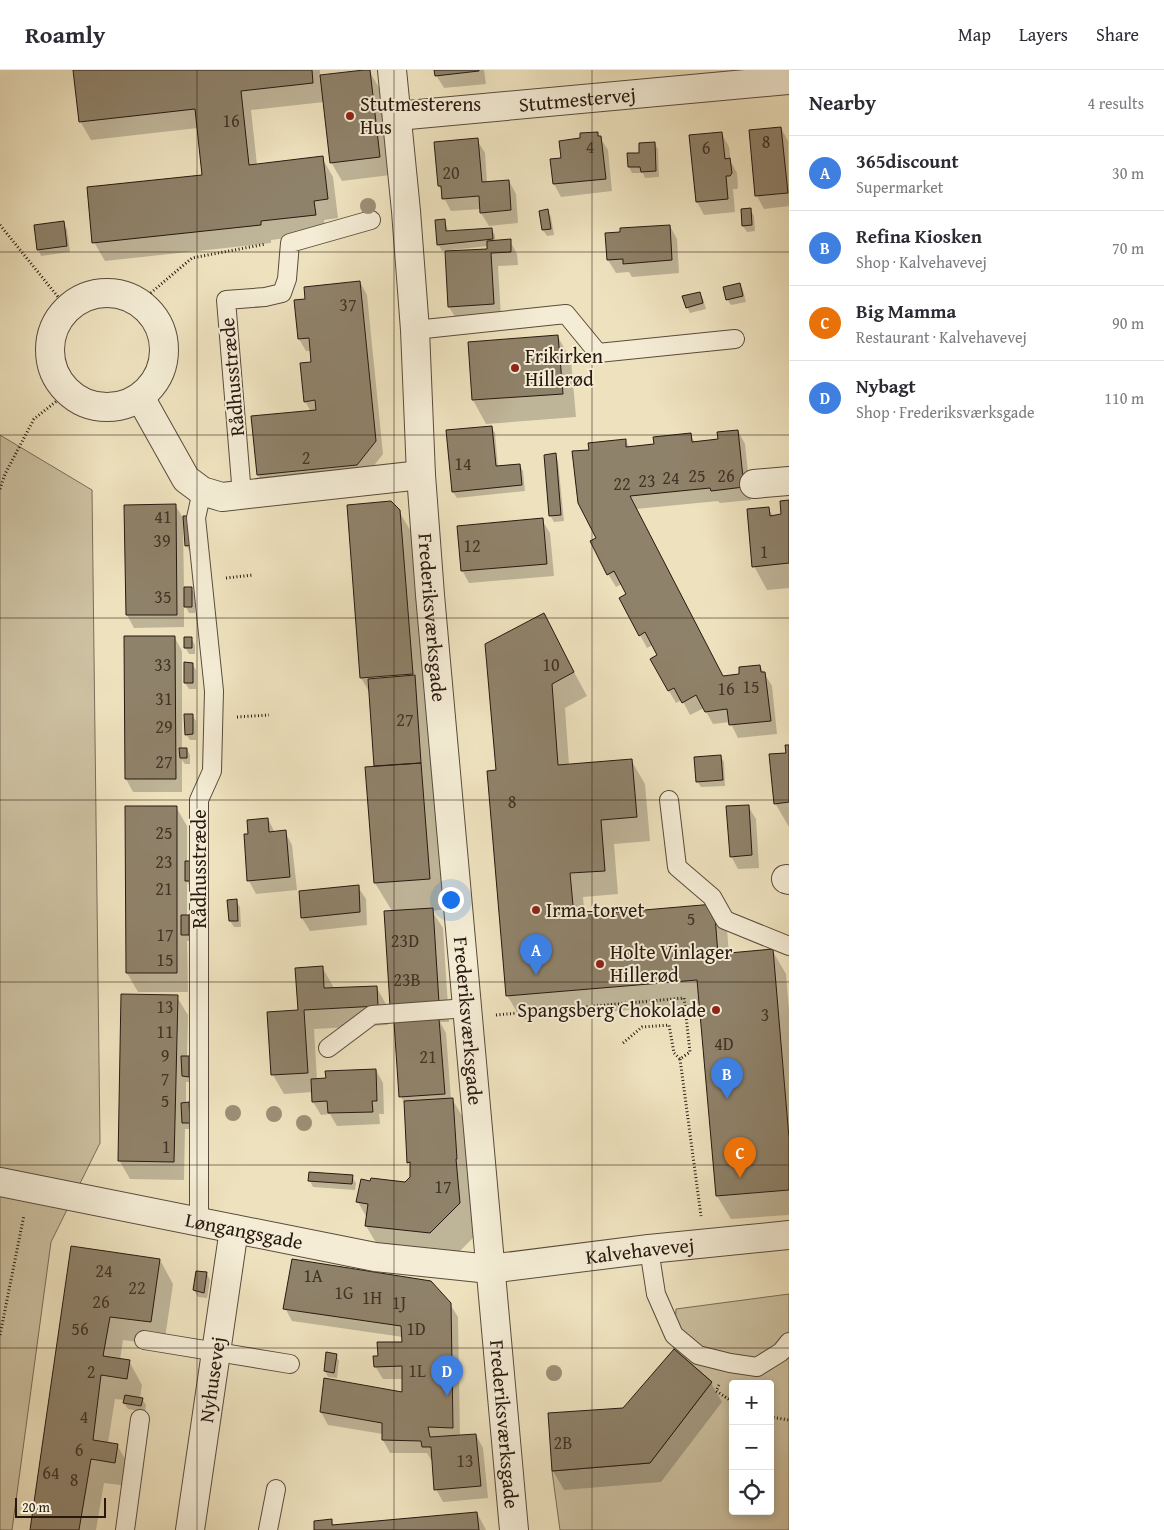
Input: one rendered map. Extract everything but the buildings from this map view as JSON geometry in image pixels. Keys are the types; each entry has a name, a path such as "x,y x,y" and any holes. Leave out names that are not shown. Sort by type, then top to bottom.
{"street":[{"name":"Frederiksværksgade","path":"392,70 406,211 415,330 421,475 433,637 514,1530"},
{"name":"Stutmestervej","path":"397,116 789,80"},
{"path":"110,292 126,295 140,302 151,313 160,327 164,342 164,358 160,373 140,397 126,404 103,407 80,401 59,382 53,370 50,344 52,331 58,319 67,308 80,299 94,294 110,292"},
{"path":"140,397 186,479 202,491 222,497 421,475"},
{"path":"754,484 789,481"},
{"name":"Løngangsgade","path":"0,1182 375,1257 490,1269"},
{"name":"Nyhusevej","path":"190,1530 234,1229"},
{"name":"Kalvehavevej","path":"490,1269 789,1234"}],"lane":[{"name":"Rådhusstræde","path":"242,495 226,300 265,297 282,293 287,279 290,244 371,220"},
{"path":"415,330 566,314 598,353 734,339"},
{"name":"Rådhusstræde","path":"199,1222 199,800 212,771 214,691 196,518 202,491"},
{"path":"668,800 677,867 712,897 725,920 789,946"},
{"path":"328,1048 372,1015 467,1012"},
{"path":"649,1249 656,1294 674,1335 698,1354 757,1368 781,1352 789,1342"},
{"path":"144,1340 290,1364"},
{"path":"126,1530 140,1420"},
{"path":"268,1530 276,1489"}],"path":[{"path":"0,225 67,308"},
{"path":"140,302 192,258 266,244"},
{"path":"0,489 4,474 34,419 68,392"},
{"path":"213,719 269,715"},
{"path":"467,1012 684,998 690,1052 680,1059"},
{"path":"623,1044 642,1027 669,1024 674,1053 680,1059 705,1244"},
{"path":"0,1335 29,1188"},
{"path":"774,1418 789,1420"}],"shaded area":[{"path":"0,435 92,490 100,1143 51,1242 12,1530 0,1530"},
{"path":"789,1294 789,1530 560,1530 552,1471 650,1463 712,1382 674,1349 676,1309"}],"place":[{"name":"Stutmesterens Hus","path":"350,116"},
{"name":"Frikirken Hillerød","path":"515,368"},
{"name":"Irma-torvet","path":"536,910"},
{"name":"Holte Vinlager Hillerød","path":"600,964"},
{"name":"365discount","path":"536,975"},
{"name":"Spangsberg Chokolade","path":"716,1010"},
{"name":"Refina Kiosken","path":"727,1099"},
{"name":"Big Mamma","path":"740,1178"},
{"name":"Nybagt","path":"447,1396"}]}
